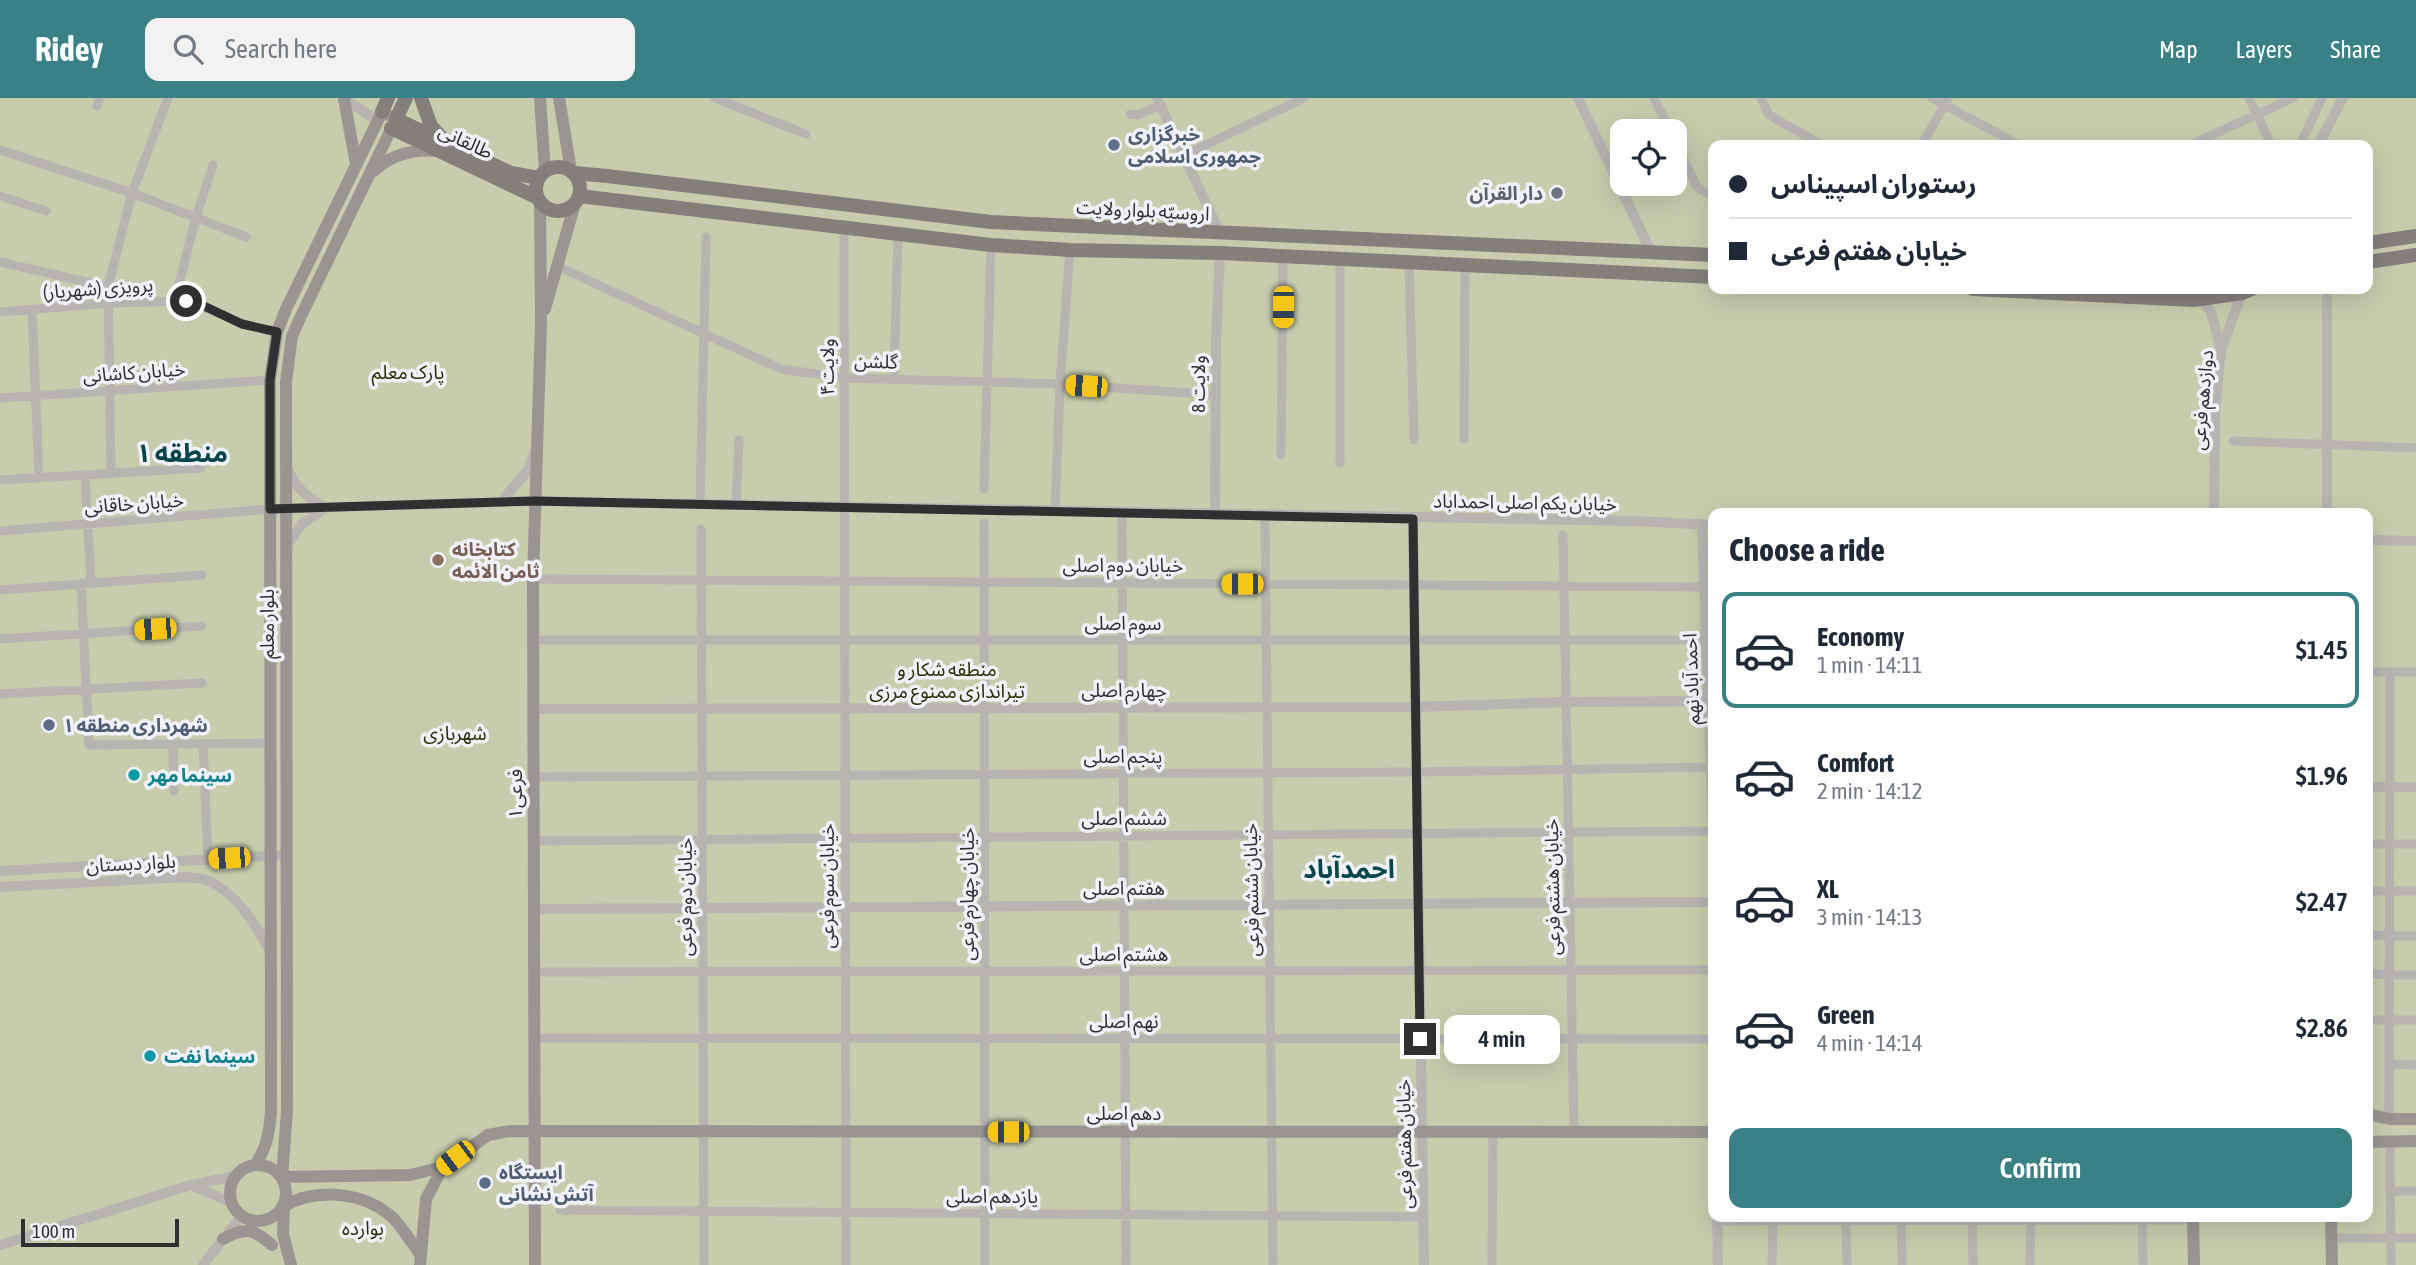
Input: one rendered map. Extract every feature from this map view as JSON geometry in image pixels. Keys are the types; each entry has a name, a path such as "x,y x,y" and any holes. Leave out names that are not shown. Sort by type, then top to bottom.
{"main road":[{"path":"344,98 356,164"},
{"name":"بلوار معلم","path":"282,1177 287,1112 286,382 292,336 406,98"},
{"path":"368,176 384,162 402,153 445,147 431,126 421,98"},
{"path":"540,98 542,175 536,189 539,199 541,323"},
{"path":"541,323 580,184 572,172 559,98"},
{"name":"بلوار معلم","path":"255,1165 268,1139 271,1112 270,380 277,332 382,110"},
{"path":"382,110 393,123"},
{"name":"طالقانی","path":"393,123 511,173 542,175"},
{"name":"طالقانی","path":"445,147 539,199"},
{"path":"542,175 555,167 572,172"},
{"name":"اروسیّه بلوار ولایت","path":"572,172 992,222 1708,255"},
{"path":"539,199 550,209 557,211 564,210 577,200"},
{"name":"اروسیّه بلوار ولایت","path":"577,200 1070,250 1220,253 1708,277"},
{"path":"991,244 995,233 992,222"},
{"path":"1018,245 1014,234 1020,223"},
{"path":"2373,242 2416,236"},
{"path":"1434,265 1438,254 1435,242"},
{"path":"1470,266 1479,244"},
{"path":"2373,261 2416,255"},
{"path":"2102,294 2201,299 2226,294"},
{"name":"فرعی۱","path":"535,1265 533,579 541,323"},
{"path":"2373,1115 2389,1119 2416,1119"},
{"name":"دهم اصلی","path":"443,1167 488,1135 510,1131 1708,1132"},
{"path":"2373,1142 2416,1141"},
{"path":"282,1265 279,1254 254,1222 241,1216 232,1203 231,1184 241,1170 255,1165 274,1170 282,1177 285,1185 284,1234 291,1265"},
{"path":"282,1177 410,1175 443,1167"},
{"path":"420,1259 426,1199 443,1167"},
{"path":"254,1222 268,1220 284,1206 301,1198 342,1195 362,1199 379,1207 395,1220 420,1259"},
{"path":"2193,1222 2194,1265"},
{"path":"2330,1222 2332,1265"},
{"path":"223,1239 246,1230 256,1233 272,1245"}],"street":[{"path":"111,474 108,287 132,193 168,98"},
{"path":"344,98 382,110"},
{"path":"715,98 806,134"},
{"path":"1185,155 1304,98"},
{"path":"1578,98 1651,252"},
{"path":"1654,98 1664,119"},
{"path":"1761,98 1769,115 1813,140"},
{"path":"1932,98 1946,102 2010,140"},
{"path":"2249,98 2269,140"},
{"path":"2202,140 2293,98"},
{"path":"2302,140 2322,98"},
{"path":"2321,140 2343,98"},
{"path":"1129,114 1139,115 1158,101 1220,233"},
{"path":"1925,140 1946,102"},
{"path":"0,150 132,193 246,237"},
{"path":"175,300 196,217 213,165"},
{"path":"1687,166 1697,187 1708,194"},
{"path":"0,196 46,211"},
{"name":"ولایت۴","path":"844,227 844,507"},
{"path":"894,379 898,233"},
{"path":"700,504 706,237"},
{"path":"984,489 991,244"},
{"path":"1055,511 1060,384 1070,250"},
{"name":"ولایت 8","path":"1215,514 1220,253"},
{"path":"1281,455 1283,258"},
{"path":"1340,260 1340,463"},
{"path":"0,262 108,287"},
{"path":"1409,263 1414,440"},
{"name":"گلشن","path":"557,266 781,369 844,378 1060,384 1216,395"},
{"path":"1464,439 1470,266"},
{"name":"دوازدهم فرعی","path":"2214,508 2215,413 2221,350 2244,294"},
{"path":"2327,294 2327,508"},
{"path":"2201,299 2211,312 2221,350"},
{"name":"پرویزی (شهریار)","path":"0,312 175,300 206,307 242,324 277,332"},
{"path":"32,310 39,478"},
{"name":"خیابان کاشانی","path":"0,398 270,380"},
{"path":"736,505 739,440"},
{"path":"2233,441 2416,448"},
{"path":"501,502 528,470 536,449"},
{"path":"286,465 301,491 325,508 302,524 286,547"},
{"path":"0,480 201,468"},
{"path":"85,475 88,523 83,634 89,745 270,743"},
{"name":"خیابان یکم اصلی احمداباد","path":"270,509 534,501 1635,521 1708,525"},
{"name":"خیابان سوم فرعی","path":"844,507 846,1265"},
{"name":"خیابان خاقانی","path":"0,531 270,509"},
{"path":"1122,513 1126,1265"},
{"name":"خیابان ششم فرعی","path":"1265,516 1273,1265"},
{"name":"خیابان هفتم فرعی","path":"1413,519 1423,1265"},
{"name":"خیابان چهارم فرعی","path":"984,523 985,1265"},
{"name":"خیابان دوم فرعی","path":"701,529 704,1265"},
{"name":"خیابان هشتم فرعی","path":"1563,535 1574,1132"},
{"path":"2373,540 2416,541"},
{"path":"0,590 202,575"},
{"name":"خیابان دوم اصلی","path":"533,579 1708,587"},
{"path":"0,639 202,625"},
{"name":"سوم اصلی","path":"533,640 1708,640"},
{"path":"2373,672 2416,672"},
{"path":"2389,1119 2390,672"},
{"path":"0,694 202,683"},
{"name":"چهارم اصلی","path":"534,709 1416,707 1708,701"},
{"path":"173,744 174,790"},
{"path":"203,744 208,859"},
{"name":"پنجم اصلی","path":"534,777 1417,772 1708,767"},
{"path":"2373,787 2416,787"},
{"name":"ششم اصلی","path":"534,841 1708,832"},
{"path":"2373,844 2416,844"},
{"name":"بلوار دبستان","path":"0,871 287,855"},
{"name":"بلوار دبستان","path":"0,887 185,877 211,881 233,898 252,919 271,953"},
{"path":"2373,891 2416,891"},
{"name":"هفتم اصلی","path":"534,909 1708,902"},
{"path":"2373,936 2416,936"},
{"name":"هشتم اصلی","path":"534,972 1708,970"},
{"path":"2373,974 2416,975"},
{"path":"2373,1020 2416,1020"},
{"name":"نهم اصلی","path":"535,1038 1708,1039"},
{"path":"2389,1064 2416,1065"},
{"path":"1492,1265 1493,1132"},
{"path":"2390,1140 2391,1265"},
{"path":"0,1245 191,1185 236,1176"},
{"path":"191,1185 232,1203"},
{"path":"2391,1191 2416,1191"},
{"name":"یازدهم اصلی","path":"560,1210 1423,1217"},
{"path":"203,1265 241,1216"},
{"path":"1717,1222 1718,1265"},
{"path":"1772,1265 1773,1222"},
{"path":"1846,1222 1847,1265"},
{"path":"1901,1222 1902,1265"},
{"path":"1972,1222 1972,1265"},
{"path":"2030,1265 2031,1222"},
{"path":"2142,1222 2143,1265"},
{"path":"2330,1238 2416,1238"}],"green space":[{"name":"منطقه شکار و تیراندازی ممنوع مرزی","path":"0,98 2416,98 2416,1265 0,1265"}],"place":[{"name":"خبرگزاری جمهوری اسلامی","path":"1114,145"},
{"name":"دار القرآن","path":"1557,193"},
{"name":"کتابخانه ثامن الائمه","path":"438,560"},
{"name":"شهرداری منطقه ۱","path":"49,725"},
{"name":"سینما مهر","path":"134,775"},
{"name":"سینما نفت","path":"150,1056"},
{"name":"ایستگاه آتش نشانی","path":"485,1183"}],"district":[{"name":"منطقه ۱","path":"182,453"},
{"name":"احمدآباد","path":"1349,869"}],"route":[{"path":"186,301 242,324 277,332 270,380 270,509 534,501 1413,519 1420,1039"}],"park label":[{"name":"پارک معلم","path":"408,372"},
{"name":"شهربازی","path":"455,733"},
{"name":"بوارده","path":"363,1228"}]}
